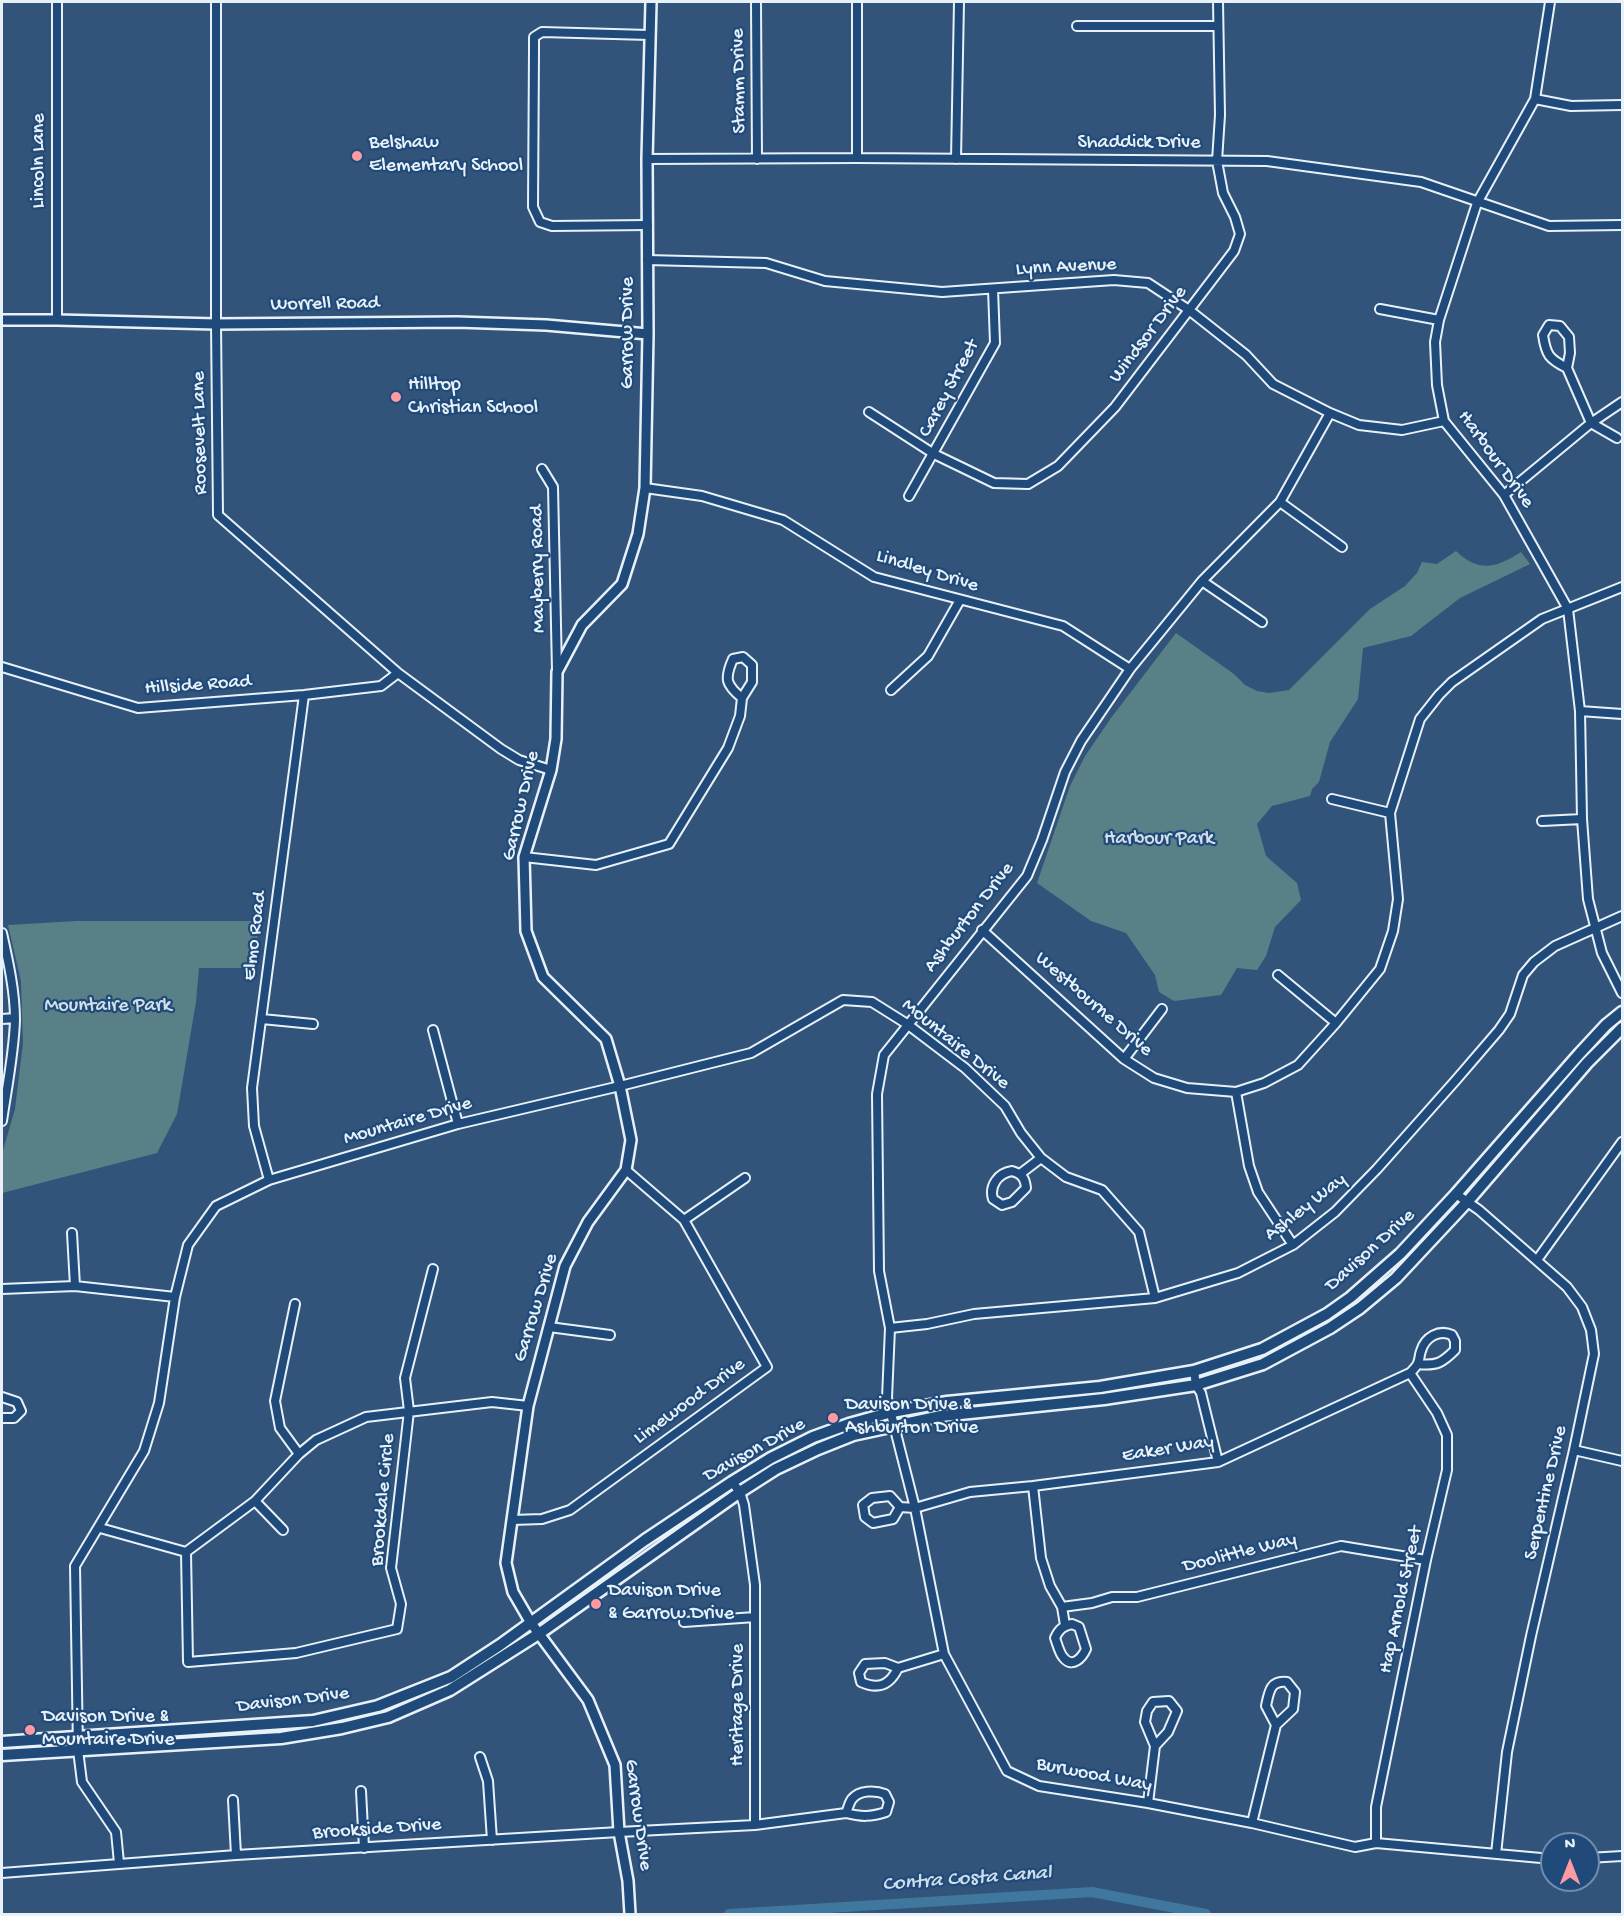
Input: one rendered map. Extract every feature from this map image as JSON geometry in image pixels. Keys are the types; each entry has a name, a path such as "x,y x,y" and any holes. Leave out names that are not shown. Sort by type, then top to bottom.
{"main road":[{"name":"Davison Drive","path":"2,1742 313,1721 378,1706 451,1677 500,1645 645,1540 732,1482 771,1458 813,1437 892,1412 947,1402 1100,1387 1194,1371 1262,1349 1327,1314 1351,1298 1400,1254 1606,1025 1623,1012"},
{"name":"Davison Drive","path":"2,1755 281,1738 342,1728 388,1717 450,1690 540,1633 740,1492 776,1469 818,1449 853,1435 941,1416 1104,1399 1196,1384 1263,1364 1330,1328 1360,1308 1396,1278 1468,1201 1587,1063 1623,1028"}],"street":[{"name":"Lincoln Lane","path":"57,2 57,320"},
{"name":"Roosevelt Lane","path":"216,2 218,515 398,673 501,749 519,760 551,770"},
{"name":"Garrow Drive","path":"630,1914 628,1881 618,1832 615,1765 588,1700 531,1623 513,1592 506,1563 528,1406 565,1266 588,1222 627,1170 631,1140 620,1086 606,1039 543,977 526,931 524,857 551,770 556,739 557,672 582,625 622,584 638,534 645,488 648,334 647,159 651,2"},
{"name":"Stamm Drive","path":"756,2 757,159"},
{"path":"856,2 857,158"},
{"path":"956,159 959,2"},
{"name":"Windsor Drive","path":"870,412 934,454 994,483 1028,484 1058,466 1115,407 1234,251 1240,234 1223,193 1217,161 1220,116 1218,2"},
{"name":"Harbour Drive","path":"1550,2 1535,99 1477,202 1439,320 1435,342 1437,385 1444,421 1504,495 1568,609 1580,711 1585,878 1594,929 1602,953 1623,993"},
{"path":"1077,26 1218,26"},
{"path":"648,225 552,226 540,222 533,207 533,62 534,38 542,32 649,35"},
{"path":"1535,99 1571,106 1623,105"},
{"name":"Shaddick Drive","path":"647,159 1267,161 1421,182 1549,226 1623,225"},
{"name":"Lynn Avenue","path":"647,260 766,263 825,281 942,292 1114,280 1148,283 1189,310 1246,355 1273,384 1330,413 1359,425 1402,429 1444,421"},
{"name":"Carey Street","path":"909,496 995,343 993,289"},
{"path":"1380,309 1439,320"},
{"name":"Worrell Road","path":"2,320 216,324 457,322 546,325 648,334"},
{"path":"1567,368 1551,360 1545,349 1543,335 1550,325 1560,326 1569,337 1570,353 1567,368 1591,423 1617,438"},
{"path":"1504,495 1591,423 1623,402"},
{"name":"Ashburton Drive","path":"892,1412 887,1398 890,1328 879,1271 877,1094 884,1055 1027,876 1065,772 1081,741 1130,669 1202,581 1280,502 1330,413"},
{"name":"Mayberry Road","path":"542,469 553,487 557,672"},
{"name":"Lindley Drive","path":"645,488 702,496 783,520 874,577 1063,626 1130,669"},
{"path":"1280,502 1342,547"},
{"path":"1202,581 1262,622"},
{"name":"Westbourne Drive","path":"982,930 1124,1059 1154,1078 1187,1088 1236,1092 1264,1083 1298,1065 1380,969 1393,931 1398,899 1390,813 1420,719 1439,694 1452,682 1542,620 1623,587"},
{"path":"891,690 928,656 960,600"},
{"path":"524,857 596,865 669,844 728,748 740,716 742,698 752,682 752,665 743,657 733,659 728,670 728,683 732,690 742,698"},
{"name":"Hillside Road","path":"2,667 138,708 304,696 381,686 398,673"},
{"name":"Elmo Road","path":"269,1180 254,1126 252,1088 304,696"},
{"path":"1580,711 1623,714"},
{"path":"1332,799 1390,813"},
{"path":"1542,821 1582,819"},
{"name":"Ashley Way","path":"890,1328 927,1324 974,1314 1155,1298 1238,1273 1293,1245 1335,1212 1464,1072 1510,1014 1523,975 1534,962 1555,946 1623,916"},
{"path":"2,933 15,1018 12,1058 2,1121"},
{"path":"1278,975 1336,1023"},
{"name":"Mountaire Drive","path":"119,1863 116,1832 82,1782 78,1750 75,1566 100,1528 144,1451 159,1403 175,1297 188,1245 216,1206 269,1180 458,1124 751,1053 843,1000 872,1002 908,1024 965,1068 1005,1106 1021,1133 1041,1158 1066,1177 1102,1190 1139,1232 1155,1298"},
{"path":"1124,1059 1162,1009"},
{"path":"2,1019 15,1018"},
{"path":"262,1019 313,1024"},
{"path":"433,1030 458,1124"},
{"path":"1236,1092 1249,1166 1258,1192 1293,1245"},
{"path":"1537,1260 1623,1142"},
{"path":"1020,1174 1041,1158"},
{"name":"Limewood Drive","path":"512,1520 542,1519 570,1510 767,1367 684,1220 627,1170"},
{"path":"1012,1171 1020,1174 1025,1181 1026,1188 1012,1202 1002,1205 993,1199 991,1191 993,1184 1005,1172 1012,1171"},
{"path":"684,1220 745,1178"},
{"name":"Serpentine Drive","path":"1456,1194 1468,1201 1567,1287 1582,1307 1591,1330 1594,1354 1507,1752 1496,1854"},
{"path":"72,1233 75,1286"},
{"path":"409,1411 405,1378 433,1269"},
{"path":"2,1289 75,1286 175,1297"},
{"path":"295,1304 275,1401 280,1428 299,1454"},
{"path":"549,1327 610,1335"},
{"path":"1410,1373 1418,1364 1426,1341 1437,1333 1446,1332 1452,1335 1455,1350 1444,1361 1432,1365 1418,1364"},
{"path":"1194,1371 1218,1461"},
{"name":"Eaker Way","path":"915,1508 970,1492 1033,1486 1218,1461 1410,1373"},
{"name":"Hap Arnold Street","path":"1376,1843 1376,1807 1426,1560 1447,1470 1447,1435 1437,1413 1410,1373"},
{"path":"2,1397 17,1402 21,1411 14,1418 2,1418"},
{"path":"100,1528 186,1552 255,1502 299,1454 316,1440 366,1417 492,1402 528,1406"},
{"name":"Brookdale Circle","path":"186,1552 188,1662 296,1653 397,1629 401,1604 391,1568 409,1411"},
{"name":"Burwood Way","path":"892,1412 915,1508 944,1654 1007,1771 1039,1786 1148,1803 1252,1823 1354,1847 1376,1843 1540,1859"},
{"path":"1574,1450 1623,1461"},
{"name":"Heritage Drive","path":"732,1482 740,1492 744,1505 755,1585 755,1825"},
{"path":"1033,1486 1041,1558 1050,1586 1062,1607 1065,1625"},
{"path":"900,1507 893,1519 873,1523 865,1517 862,1505 872,1498 890,1496 900,1507 915,1508"},
{"path":"255,1502 283,1530"},
{"name":"Doolittle Way","path":"1062,1607 1092,1603 1112,1597 1137,1597 1341,1546 1426,1560"},
{"path":"684,1622 755,1617"},
{"path":"1072,1624 1079,1627 1086,1649 1082,1658 1076,1661 1063,1658 1055,1638 1058,1630 1065,1625 1072,1624"},
{"path":"898,1668 892,1680 885,1684 871,1686 861,1682 859,1673 865,1664 885,1663 898,1668 944,1654"},
{"path":"1252,1823 1276,1725 1293,1709 1296,1692 1287,1682 1279,1681 1272,1685 1266,1706 1276,1725"},
{"path":"1148,1803 1155,1746 1145,1722 1147,1711 1153,1702 1169,1701 1177,1711 1168,1732 1155,1746"},
{"path":"480,1757 488,1781 492,1840"},
{"name":"Brookside Drive","path":"2,1873 236,1855 755,1825 846,1814 871,1817 886,1812 889,1802 885,1794 874,1790 852,1798 846,1814"},
{"path":"361,1791 364,1848"},
{"path":"233,1800 236,1855"},
{"path":"1600,1857 1623,1856"}],"green space":[{"name":"Harbour Park","path":"1456,551 1472,563 1488,566 1504,562 1521,552 1530,564 1460,598 1411,636 1363,648 1358,699 1330,742 1319,782 1312,789 1310,796 1272,806 1257,824 1266,856 1297,883 1301,900 1275,927 1266,956 1257,970 1237,968 1221,995 1174,1001 1159,992 1155,975 1126,933 1091,921 1037,883 1070,786 1085,756 1176,633 1234,674 1245,685 1257,691 1269,693 1289,690 1370,609 1405,586 1417,573 1422,562 1437,564"},
{"name":"Mountaire Park","path":"77,921 259,921 254,968 199,968 196,1002 177,1114 157,1153 2,1193 2,1154 15,1109 23,1043 21,981 8,925"}],"waterway":[{"name":"Contra Costa Canal","path":"729,1914 1092,1892 1206,1914"}],"place":[{"name":"Belshaw Elementary School","path":"357,156"},
{"name":"Hilltop Christian School","path":"396,397"},
{"name":"Davison Drive & Ashburton Drive","path":"833,1418"},
{"name":"Davison Drive & Garrow Drive","path":"596,1604"},
{"name":"Davison Drive & Mountaire Drive","path":"30,1730"}]}
